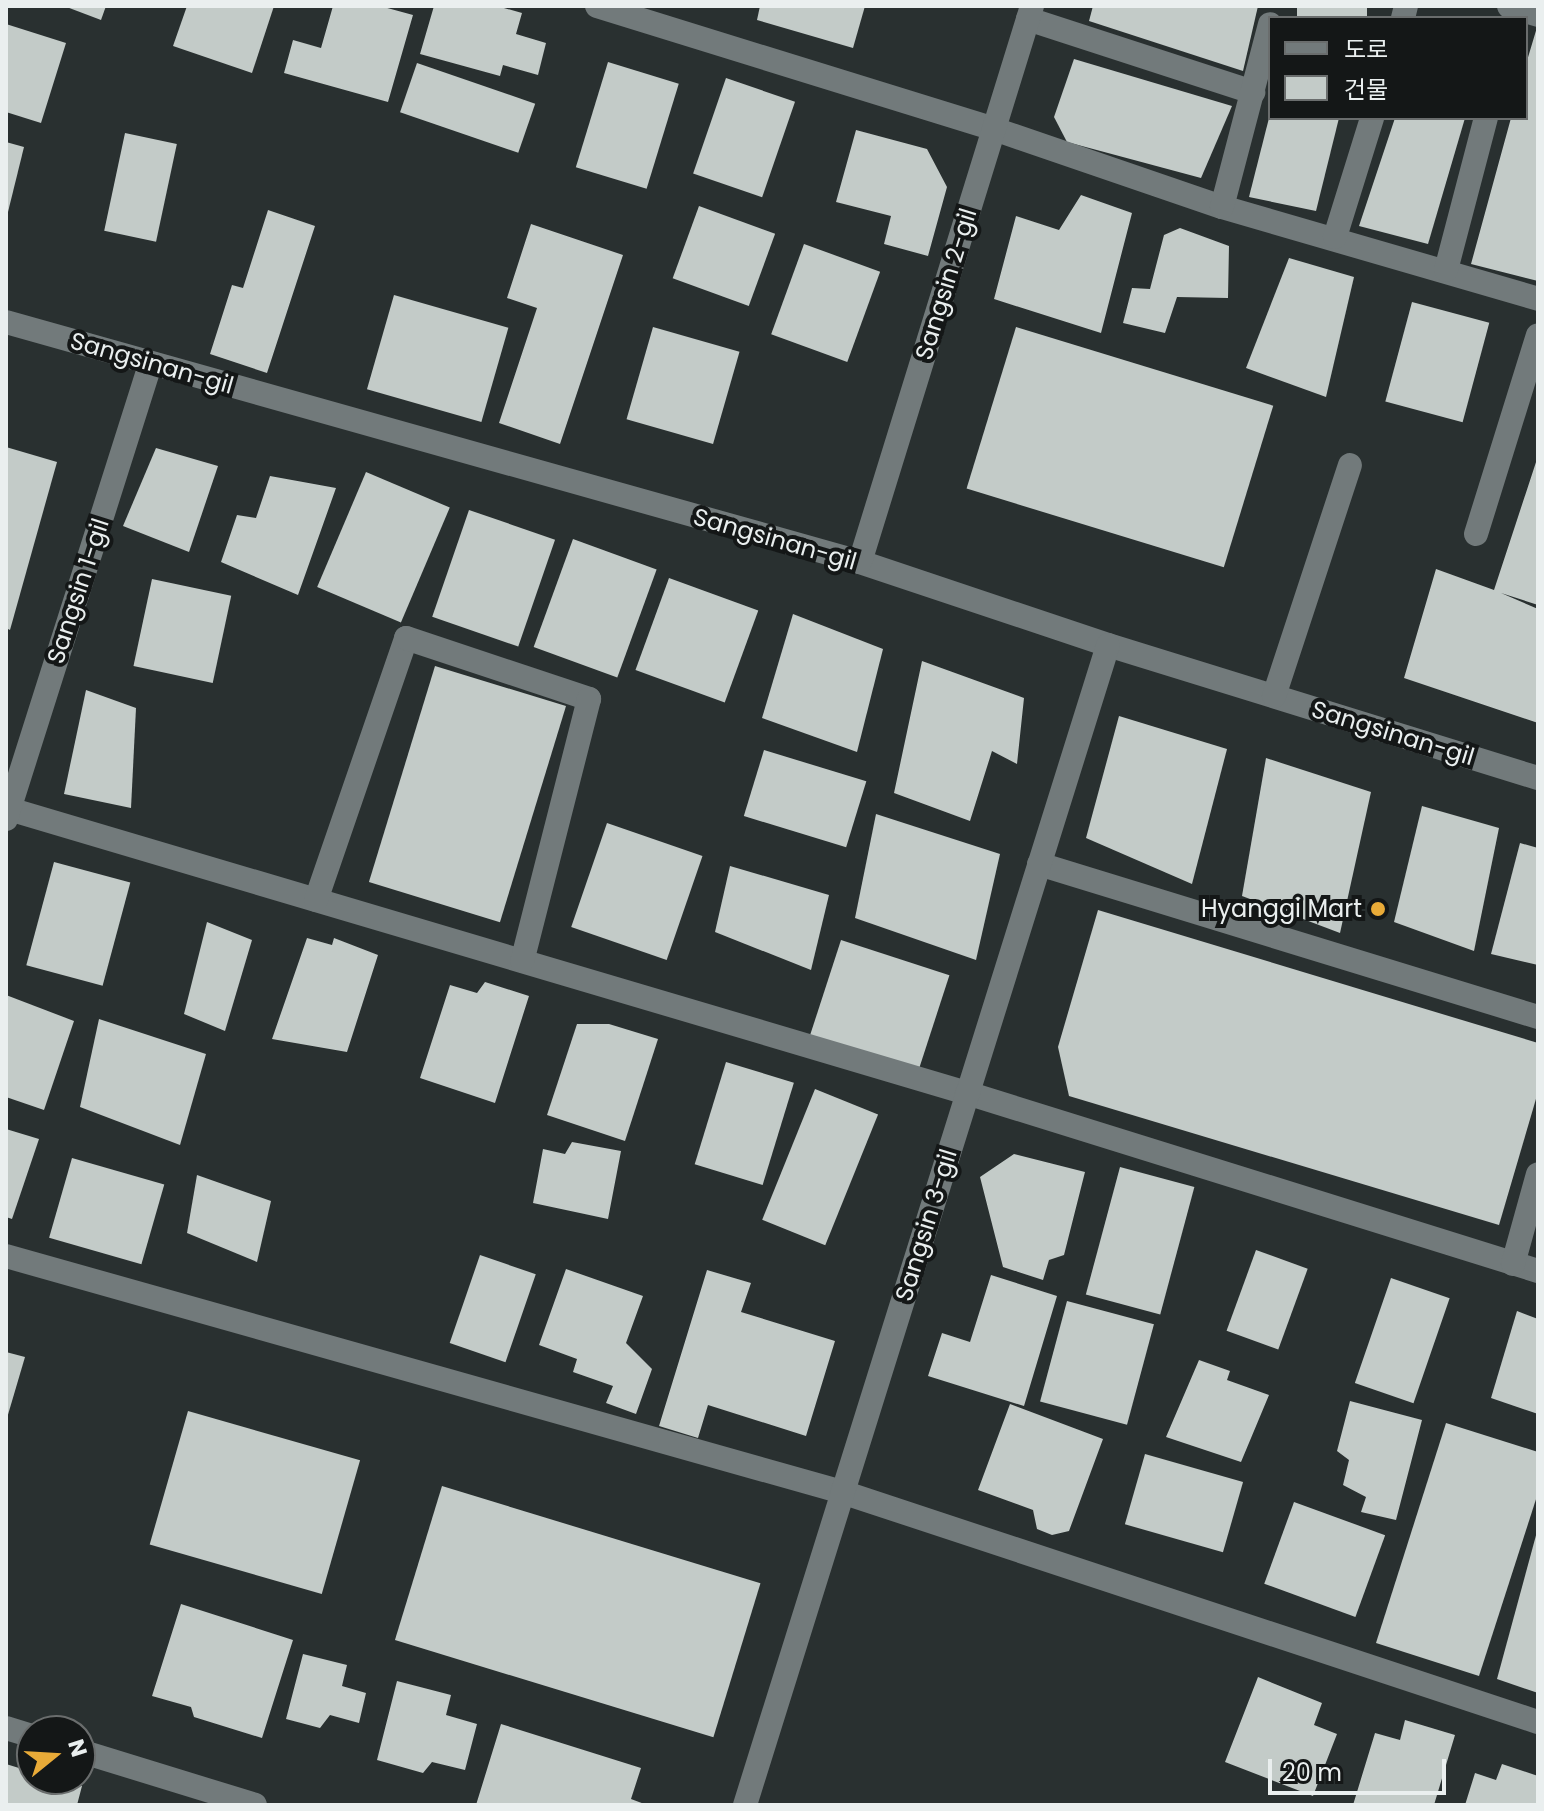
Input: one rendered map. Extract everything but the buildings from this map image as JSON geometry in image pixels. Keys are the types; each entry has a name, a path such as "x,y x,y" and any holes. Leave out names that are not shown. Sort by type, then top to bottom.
{"street":[{"path":"597,6 994,129 1222,207 1335,237 1538,299"},
{"path":"1030,13 1253,92"},
{"name":"Sangsin 2-gil","path":"860,562 1030,13"},
{"path":"1222,207 1268,32"},
{"path":"1335,237 1371,120"},
{"path":"1446,270 1485,120"},
{"name":"Sangsinan-gil","path":"6,322 860,562 1108,645 1538,778"},
{"path":"1476,534 1538,335"},
{"name":"Sangsin 1-gil","path":"8,814 151,363"},
{"path":"1274,696 1350,465"},
{"path":"316,900 406,638 589,699 522,961"},
{"name":"Sangsin 3-gil","path":"745,1805 1108,645"},
{"path":"8,814 316,900 967,1093 1538,1271"},
{"path":"1039,864 1538,1017"},
{"path":"1513,1264 1538,1174"},
{"path":"6,1256 842,1492 1538,1722"},
{"path":"96,1756 255,1805"}],"place":[{"name":"Hyanggi Mart","path":"1378,909"}]}
